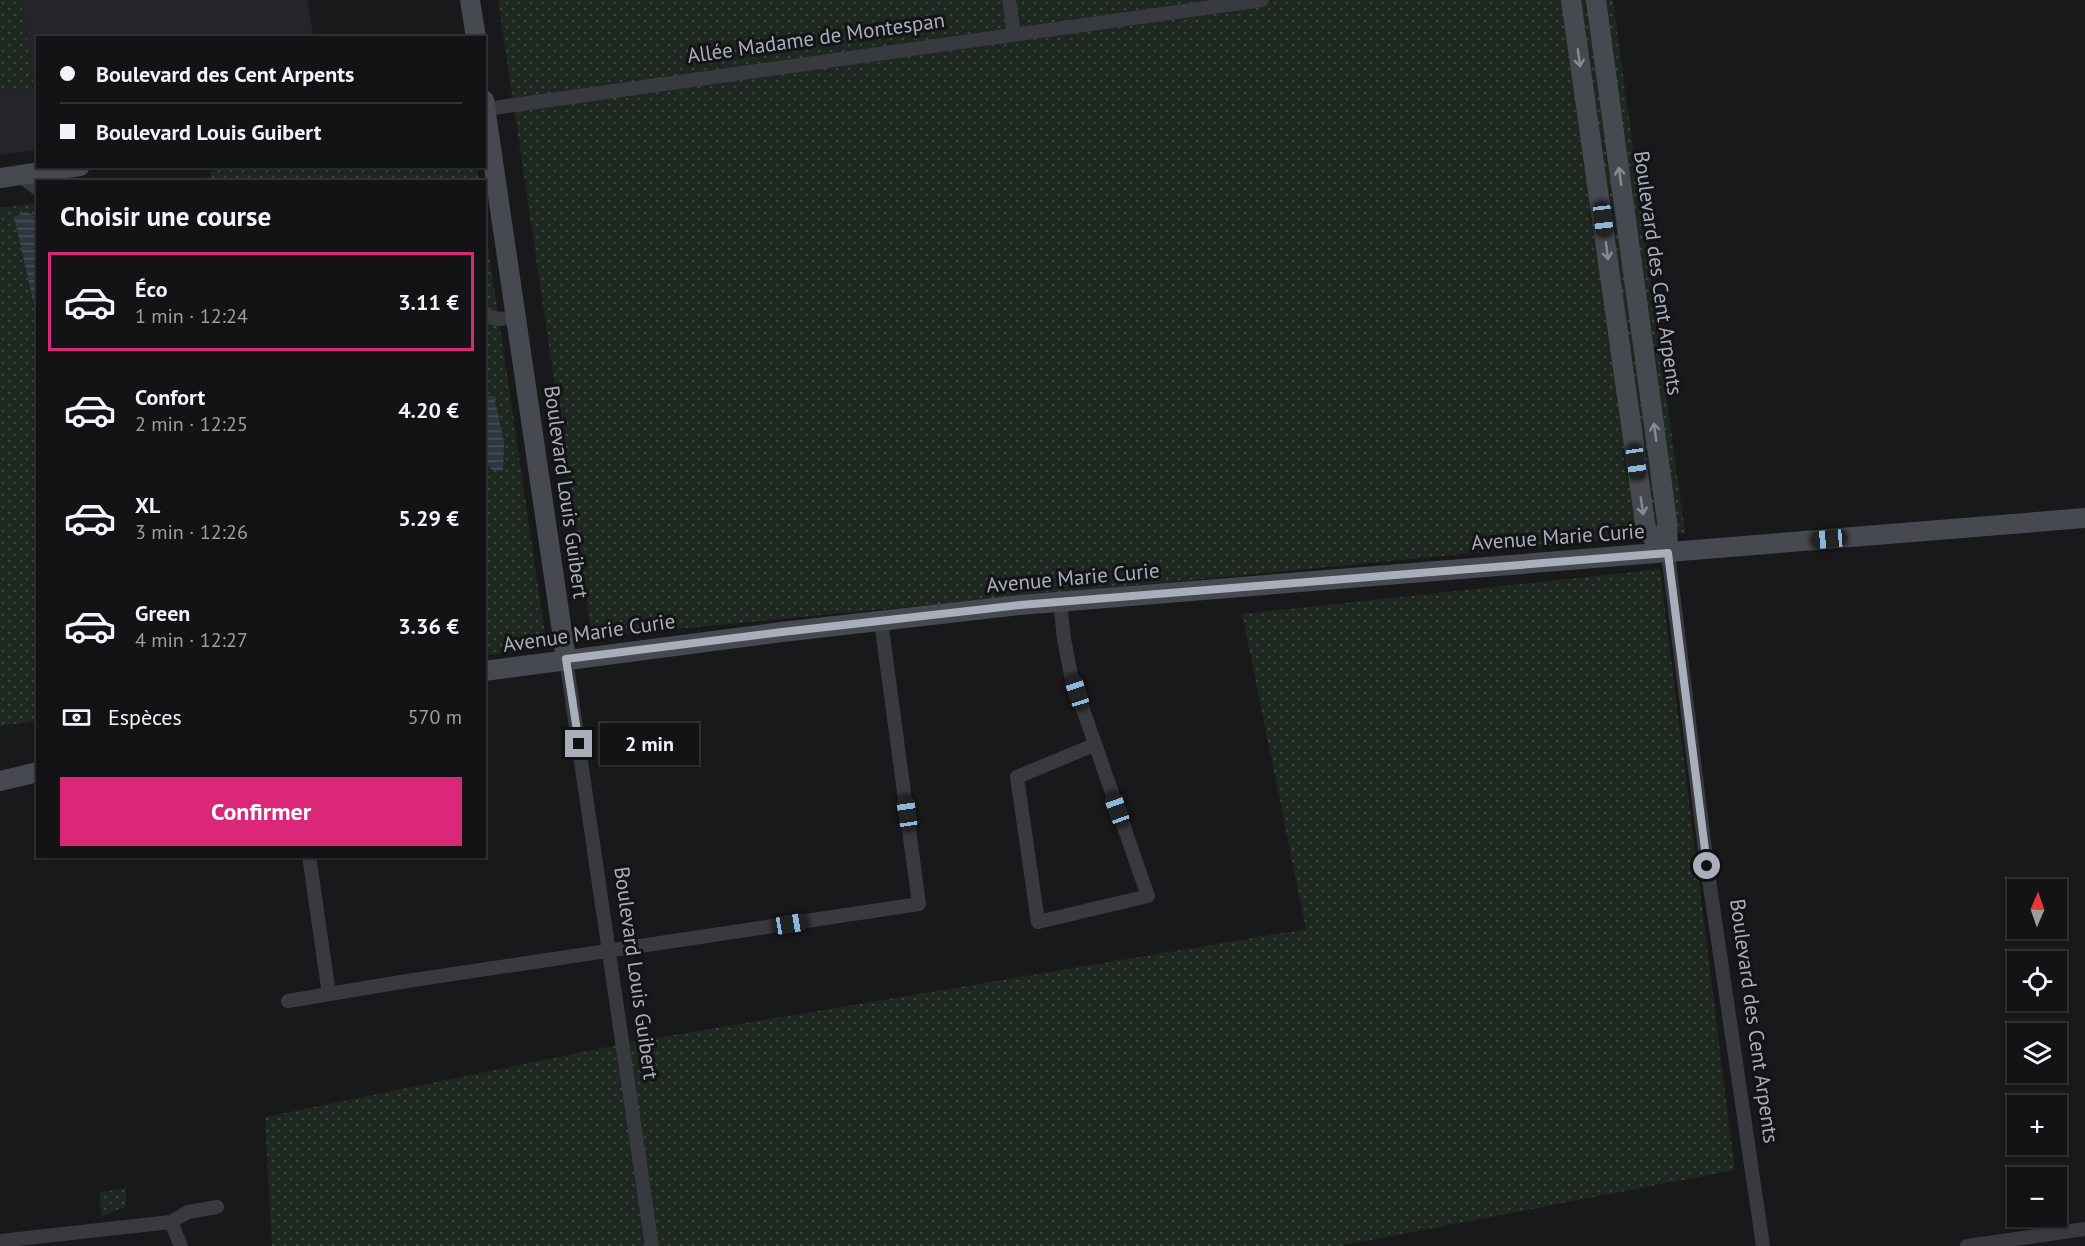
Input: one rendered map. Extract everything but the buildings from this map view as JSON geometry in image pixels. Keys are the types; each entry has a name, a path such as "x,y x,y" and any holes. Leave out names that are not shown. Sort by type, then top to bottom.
{"street":[{"path":"470,0 476,36"},
{"path":"1009,0 1014,34"},
{"name":"Allée Madame de Montespan","path":"486,106 1256,0"},
{"path":"1571,0 1646,530 1668,553"},
{"name":"Boulevard des Cent Arpents","path":"1596,0 1666,509 1668,553 1707,866 1763,1246"},
{"name":"Boulevard Louis Guibert","path":"486,113 652,1246"},
{"path":"9,177 67,168"},
{"path":"9,177 36,188"},
{"path":"486,316 500,319 516,317"},
{"name":"Avenue Marie Curie","path":"486,671 881,621 1060,602 2085,518"},
{"path":"1060,602 1071,675 1148,896 1038,922 1017,777 1094,745"},
{"path":"288,1000 919,904 881,621"},
{"path":"0,781 36,772"},
{"path":"309,858 329,994"},
{"path":"0,1241 171,1222 188,1212 217,1207"},
{"path":"171,1222 181,1246"},
{"path":"1967,1246 2085,1229"}],"shaded area":[{"path":"0,0 22,0 34,88 0,92"},
{"path":"22,0 308,0 313,36 36,36 36,150 0,155 0,92 34,88"},
{"path":"498,0 1613,0 1685,533 592,637"},
{"path":"224,168 477,168 479,180 190,180 210,177 211,170"},
{"path":"36,203 36,721 0,726 0,208"},
{"path":"26,212 36,217 36,313 14,217"},
{"path":"486,233 545,633 529,649 486,656"},
{"path":"486,396 494,396 504,443 503,471 492,470 486,463"},
{"path":"1660,569 1735,1170 1340,1246 272,1246 265,1117 632,1042 1306,929 1242,614"},
{"path":"126,1188 126,1206 101,1217 100,1192"}],"route":[{"path":"579,744 566,659 1020,605 1668,553 1707,866"}]}
